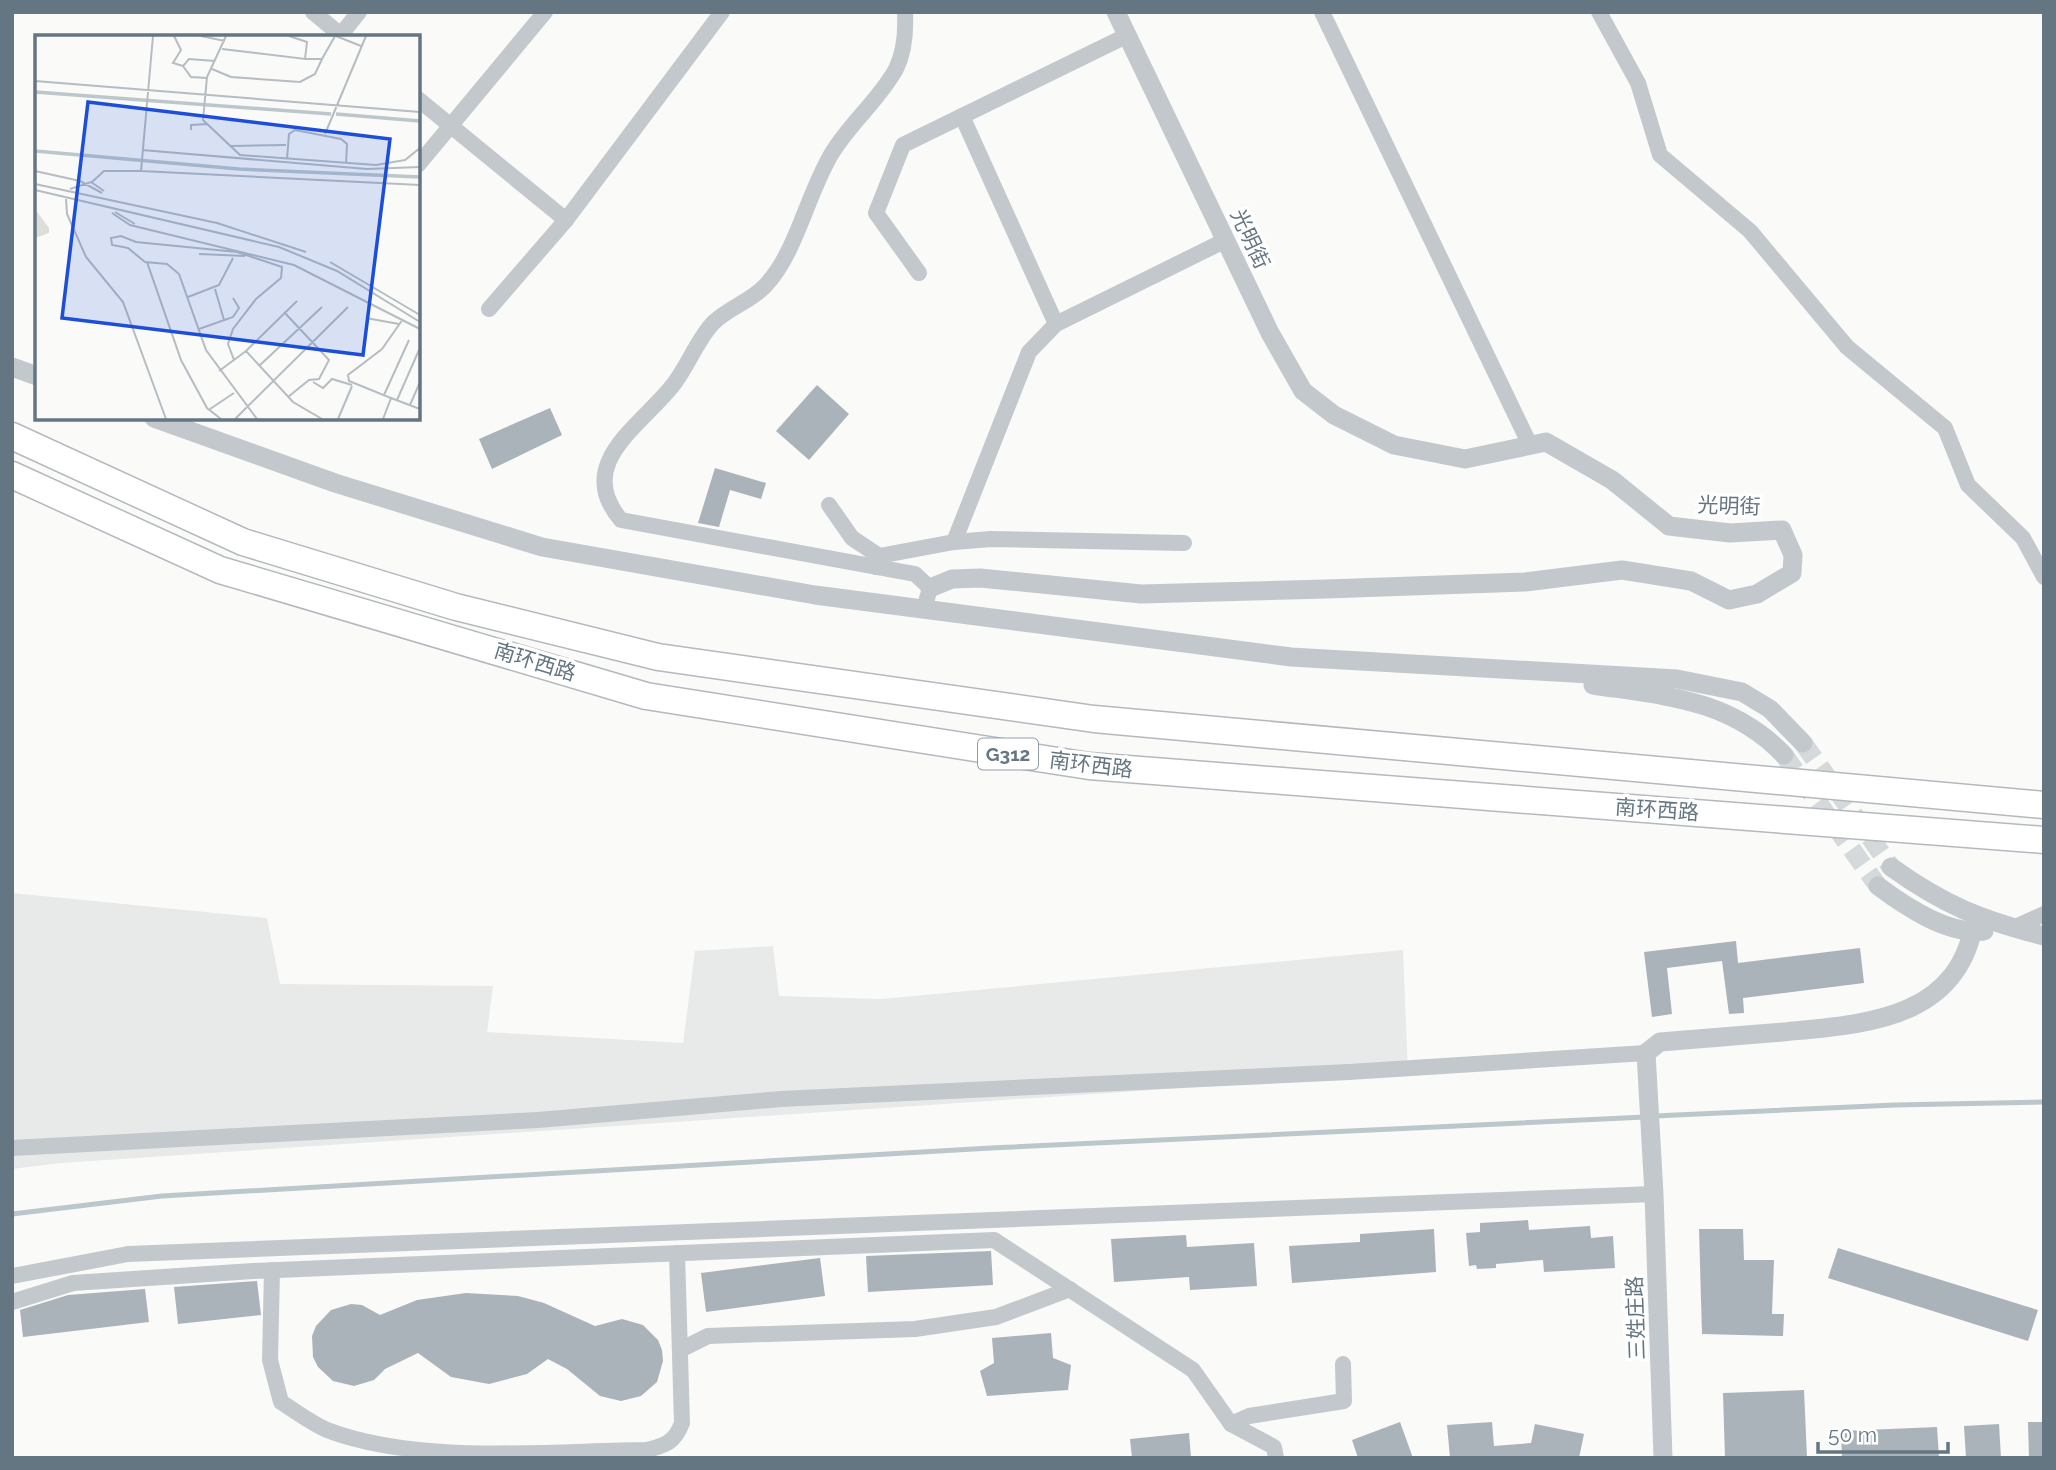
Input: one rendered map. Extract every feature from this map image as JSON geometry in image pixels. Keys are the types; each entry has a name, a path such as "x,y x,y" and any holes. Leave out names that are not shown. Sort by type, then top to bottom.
{"highway":[{"name":"南环西路","path":"12,436 243,542 456,607 658,657 1094,719 2044,805"},
{"name":"南环西路","path":"12,475 220,570 646,696 1089,766 2044,840"}],"street":[{"path":"313,12 340,35"},
{"path":"342,35 359,12"},
{"path":"420,163 545,12"},
{"path":"489,309 566,220 722,12"},
{"path":"905,12 906,38 897,68 833,151 810,195 793,242 765,286 713,323 673,385 613,451 604,478 607,498 621,520 877,562 915,574 930,588 923,609"},
{"name":"光明街","path":"930,588 952,579 980,578 1141,594 1313,590 1525,582 1622,570 1691,580 1729,600 1756,594 1792,573 1793,555 1782,530 1730,533 1669,526 1612,480 1546,442 1465,458 1394,444 1334,415 1303,391 1270,333 1116,12"},
{"path":"1322,12 1530,445"},
{"path":"1599,12 1638,83 1660,155 1751,231 1847,347 1945,428 1968,485 2023,538 2044,578"},
{"path":"919,273 876,214 903,145 1128,35"},
{"path":"420,101 566,220"},
{"path":"962,116 1056,324"},
{"path":"954,542 1029,352 1056,324 1226,240"},
{"path":"12,367 35,375"},
{"path":"160,420 335,483 542,547 815,595 1291,657 1677,679 1742,692 1770,709 1803,743"},
{"path":"828,505 852,538 877,562"},
{"path":"877,562 954,542 991,539 1184,543"},
{"path":"1464,665 1666,696 1715,708 1754,728 1784,755"},
{"path":"1891,867 1974,925"},
{"path":"1878,886 1899,902 1934,920 2013,928 2044,936"},
{"path":"2013,928 2044,914"},
{"path":"12,1147 538,1120 781,1099 1646,1061 1660,1042 1858,1025 1894,1017 1937,993 1959,968 1974,925"},
{"name":"三姓庄路","path":"1646,1061 1663,1458"},
{"path":"12,1276 128,1254 1653,1185"},
{"path":"12,1302 73,1283 272,1270 994,1240 1192,1370 1231,1424 1274,1447 1276,1458"},
{"path":"272,1270 270,1360 281,1402 326,1429 438,1455 646,1450 664,1446 677,1437 682,1423 682,1349 677,1253"},
{"path":"682,1349 708,1336 915,1329 996,1317 1070,1289"},
{"path":"1231,1424 1249,1416 1344,1401 1343,1364"}],"shaded area":[{"path":"12,893 267,918 280,984 493,986 487,1032 683,1043 695,951 773,946 779,996 881,999 1403,950 1408,1073 61,1163 12,1169"}],"building":[{"path":"817,385 849,414 809,460 776,431"},
{"path":"550,408 562,435 492,469 479,439"},
{"path":"715,468 766,483 761,499 730,490 719,527 698,523"},
{"path":"1736,941 1738,963 1860,948 1864,983 1743,998 1744,1013 1729,1014 1722,961 1667,968 1672,1014 1652,1017 1644,952"},
{"path":"1528,1220 1529,1230 1590,1226 1591,1238 1613,1236 1615,1268 1544,1272 1543,1260 1496,1264 1496,1268 1477,1269 1476,1265 1469,1266 1466,1233 1480,1232 1480,1223"},
{"path":"1434,1229 1436,1272 1292,1283 1289,1246 1360,1242 1360,1234"},
{"path":"1699,1229 1743,1229 1744,1260 1774,1260 1772,1314 1784,1314 1783,1336 1702,1334"},
{"path":"1186,1235 1187,1247 1254,1243 1257,1286 1190,1290 1189,1277 1114,1282 1111,1239"},
{"path":"1838,1248 2038,1310 2028,1341 1828,1278"},
{"path":"991,1251 993,1285 868,1292 866,1256"},
{"path":"820,1258 825,1296 706,1312 701,1273"},
{"path":"257,1281 261,1315 178,1324 174,1287"},
{"path":"145,1289 149,1322 23,1337 20,1310 68,1295"},
{"path":"466,1293 518,1296 544,1303 595,1326 622,1319 643,1325 658,1340 662,1350 663,1361 657,1382 641,1396 621,1401 600,1396 567,1369 548,1359 527,1374 489,1384 451,1377 418,1353 385,1369 374,1380 354,1386 333,1381 318,1367 313,1357 312,1336 316,1326 331,1310 351,1304 362,1305 380,1315 417,1300"},
{"path":"1051,1333 1053,1358 1071,1365 1068,1390 987,1396 980,1371 994,1363 992,1338"},
{"path":"1804,1390 1807,1458 1725,1458 1723,1393"},
{"path":"1400,1422 1413,1458 1358,1458 1352,1440"},
{"path":"1492,1422 1494,1446 1531,1443 1535,1424 1584,1434 1579,1458 1450,1458 1447,1425"},
{"path":"2028,1422 2044,1422 2044,1458 2029,1458"},
{"path":"1999,1424 2001,1458 1966,1458 1964,1426"},
{"path":"1937,1427 1939,1458 1842,1458 1841,1431"},
{"path":"1189,1433 1191,1458 1132,1458 1130,1439"}],"waterway":[{"path":"1655,1116 1895,1105 2044,1102"},
{"path":"12,1214 162,1196 991,1148 1645,1117"}],"tunnel":[{"path":"1803,743 1891,867"},
{"path":"1784,755 1878,886"}]}
